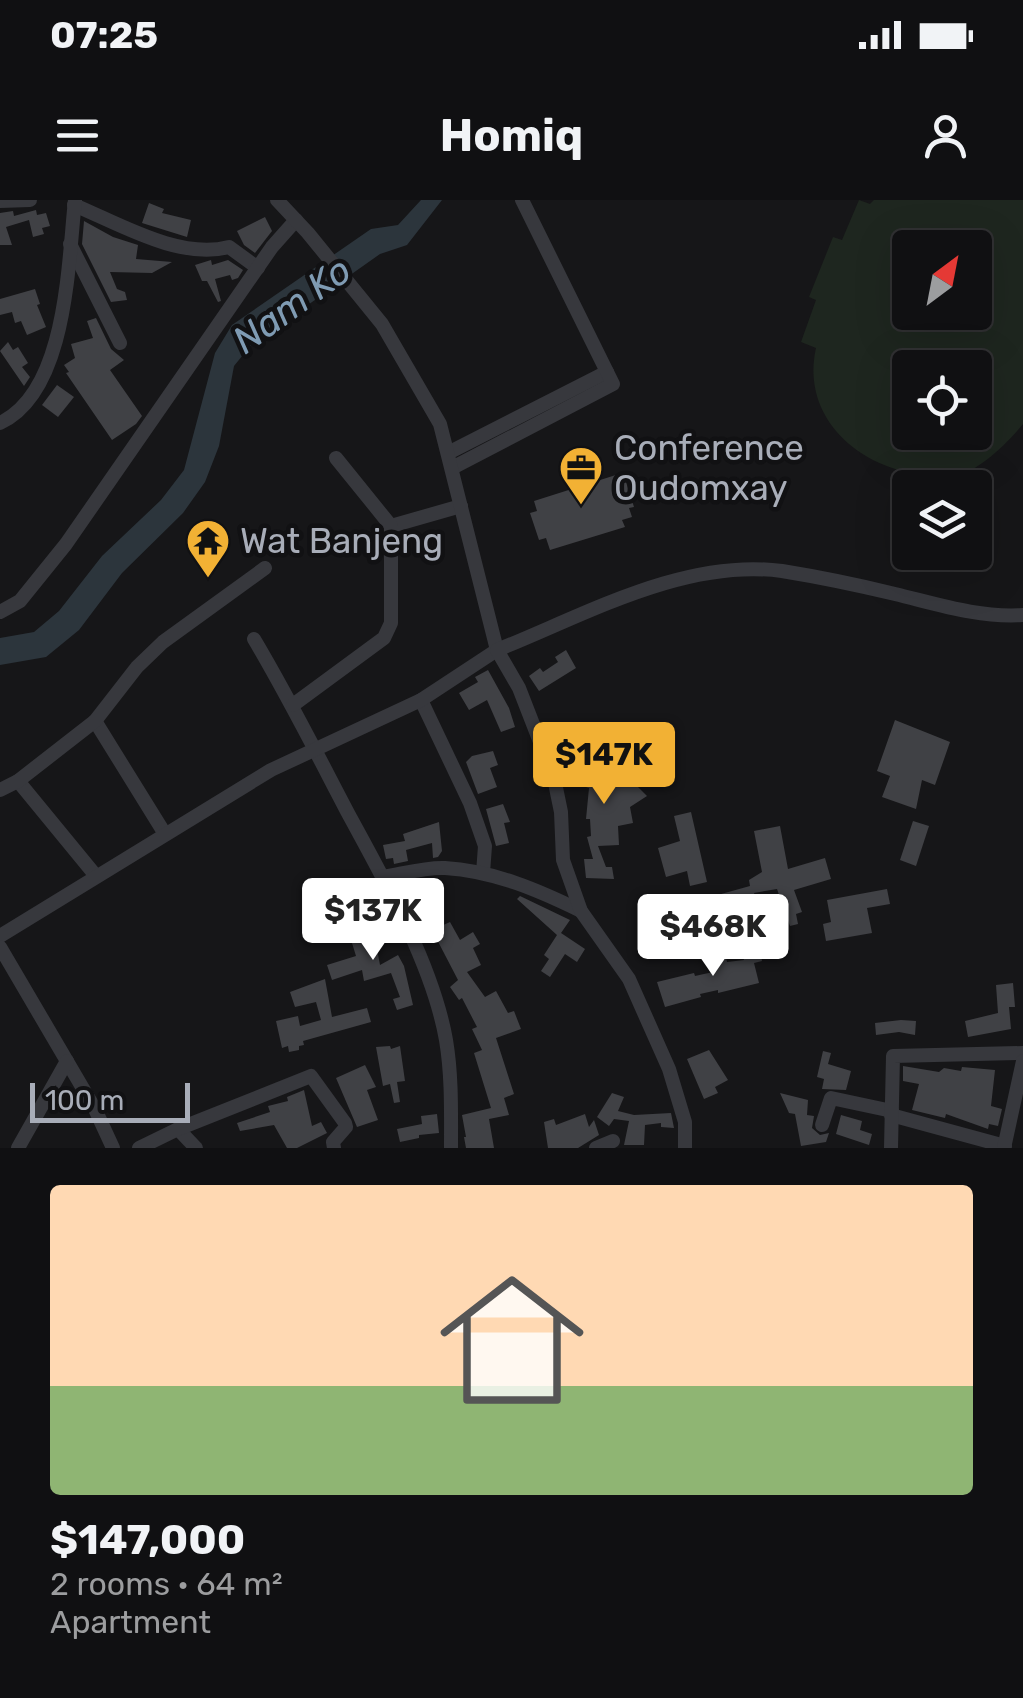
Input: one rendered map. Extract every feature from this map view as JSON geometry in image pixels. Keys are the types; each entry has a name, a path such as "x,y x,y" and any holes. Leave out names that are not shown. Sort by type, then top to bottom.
{"street":[{"path":"0,201 30,200"},
{"path":"277,200 378,320 440,424 497,650 519,688 554,778 563,860 581,911 629,979 669,1069 685,1122 684,1148"},
{"path":"450,461 610,378 522,200"},
{"path":"0,423 28,401 46,370 56,340 74,202 182,247 229,247 258,268"},
{"path":"0,612 20,600 66,544 258,268 296,220"},
{"path":"70,243 120,342"},
{"path":"293,705 384,638 391,623 391,526 336,458"},
{"path":"391,526 460,506"},
{"path":"0,790 18,782 94,721 137,667 163,642 266,568"},
{"path":"0,936 270,770 421,700 497,650 678,578 722,570 780,571 964,612 1023,615"},
{"path":"254,638 382,876 426,973 446,1039 451,1148"},
{"path":"421,700 485,846 482,873"},
{"path":"94,721 164,834"},
{"path":"18,782 96,876"},
{"path":"382,876 442,868 482,873 531,887 581,911"},
{"path":"0,947 113,1148"},
{"path":"822,1125 831,1098 892,1113 1005,1147 1023,1057 893,1056 892,1113 891,1148"},
{"path":"18,1148 67,1061"},
{"path":"139,1148 311,1076 345,1123 346,1127 332,1142 334,1148"},
{"path":"178,1129 196,1148"},
{"path":"596,1148 613,1141"}],"shaded area":[{"path":"859,200 870,204 874,200 1023,200 1023,424 1000,449 971,470 900,470 880,463 841,436 827,418 817,397 813,374 816,348 801,342 816,300 809,297 833,237 842,240"}],"water":[{"name":"Nam Ko","path":"421,200 442,200 407,245 380,254 251,345 234,366 219,446 205,482 183,513 122,573 79,630 46,657 0,665 0,638 34,632 59,611 102,556 161,500 184,470 215,353 232,325 371,229 398,225"}],"building":[{"path":"149,203 164,209 162,213 191,220 187,237 142,223"},
{"path":"36,210 37,215 46,213 50,226 42,228 44,234 33,237 29,220 6,227 12,245 0,245 0,213 13,211 14,216"},
{"path":"265,217 272,231 255,253 244,245 237,231"},
{"path":"84,221 138,245 136,259 172,262 152,273 110,272 127,300 111,302 82,244"},
{"path":"211,260 212,265 228,260 243,270 232,280 230,275 215,279 221,301 218,302 195,265"},
{"path":"35,289 46,327 27,335 21,321 15,323 12,312 0,315 0,299"},
{"path":"96,318 111,349 124,360 110,370 142,416 112,440 64,365 75,358 71,344 93,338 87,321"},
{"path":"8,342 13,350 18,347 28,363 22,367 30,377 24,386 0,351"},
{"path":"57,385 74,397 58,417 42,405"},
{"path":"619,474 622,484 626,482 634,507 629,508 632,517 622,520 625,527 550,550 546,538 539,540 530,513 537,511 534,501"},
{"path":"566,650 576,668 539,691 529,676 558,662 555,657"},
{"path":"488,670 515,727 501,732 487,700 469,710 459,693 478,682 475,677"},
{"path":"895,720 950,742 935,785 922,780 916,809 882,797 890,776 877,771"},
{"path":"576,747 590,753 589,757 610,764 602,792 622,771 647,796 630,807 633,823 618,826 619,845 598,846 606,867 612,867 614,879 586,878 584,859 593,859 587,837 591,836 590,819 586,819 589,788 566,775"},
{"path":"493,751 498,765 490,768 497,787 478,794 466,762 472,756"},
{"path":"503,804 510,822 504,823 509,843 496,846 486,809"},
{"path":"691,812 707,882 690,886 687,871 666,877 658,848 680,841 674,816"},
{"path":"913,821 929,826 916,866 900,860"},
{"path":"439,822 442,851 438,857 433,858 432,843 406,850 408,861 394,864 393,858 386,859 383,845 405,841 403,834"},
{"path":"780,826 788,869 825,858 831,879 794,890 802,912 796,914 798,924 790,926 777,889 754,893 759,907 730,917 733,928 709,935 706,926 658,942 649,909 683,900 685,904 750,886 749,880 762,872 754,831"},
{"path":"413,882 426,914 432,911 438,926 421,932 398,885"},
{"path":"887,889 890,904 867,908 872,933 826,941 823,924 831,922 827,900"},
{"path":"520,896 570,920 561,933 585,949 577,962 565,954 550,977 541,971 549,959 544,955 557,935 517,899"},
{"path":"375,922 381,943 376,944 380,965 398,955 413,1005 397,1010 393,999 400,997 391,973 364,981 362,970 332,980 327,965 356,956 348,930"},
{"path":"450,922 460,940 473,932 480,944 473,948 481,965 467,972 485,997 496,991 508,1013 514,1011 521,1029 496,1038 514,1094 504,1098 509,1115 489,1119 494,1148 466,1148 462,1115 491,1108 474,1053 482,1050 472,1029 477,1027 462,998 459,1000 450,987 458,980 432,930"},
{"path":"759,947 762,961 754,963 759,983 700,994 701,997 665,1007 657,982 713,972 711,962 726,958 727,962 744,960 741,951"},
{"path":"325,979 332,1017 367,1008 371,1022 303,1041 299,1050 289,1052 288,1046 282,1048 276,1021 298,1016 300,1026 321,1020 316,1002 295,1007 290,992"},
{"path":"1013,983 1015,1007 1009,1007 1011,1029 968,1037 965,1021 998,1013 996,985"},
{"path":"916,1021 915,1035 876,1035 875,1023"},
{"path":"400,1046 405,1081 397,1082 400,1102 394,1103 390,1084 383,1086 376,1047"},
{"path":"709,1050 728,1080 715,1087 718,1093 704,1099 687,1059"},
{"path":"823,1051 831,1053 828,1064 851,1071 846,1090 822,1089 824,1079 817,1077"},
{"path":"365,1065 376,1087 367,1090 378,1120 357,1127 336,1078"},
{"path":"903,1066 939,1072 944,1068 961,1071 962,1067 995,1070 991,1106 1002,1109 998,1126 989,1124 988,1129 946,1114 945,1118 912,1110 919,1084 903,1081"},
{"path":"304,1090 312,1126 321,1122 327,1133 297,1148 287,1148 274,1125 240,1131 237,1123 270,1112 268,1106 288,1101 287,1097"},
{"path":"612,1093 624,1097 618,1111 634,1115 671,1113 674,1128 661,1127 661,1123 645,1125 644,1145 624,1145 629,1121 614,1119 609,1126 597,1117"},
{"path":"780,1093 808,1100 807,1115 814,1116 812,1128 820,1135 829,1133 826,1142 801,1146 795,1114 789,1113"},
{"path":"437,1114 439,1133 400,1142 397,1129 422,1124 421,1116"},
{"path":"585,1114 589,1127 594,1120 599,1135 578,1148 548,1148 544,1122 554,1119 556,1125"},
{"path":"841,1115 862,1121 860,1130 872,1134 869,1145 836,1134"}],"place":[{"name":"Conference Oudomxay","path":"581,506"},
{"name":"Wat Banjeng","path":"208,579"}]}
